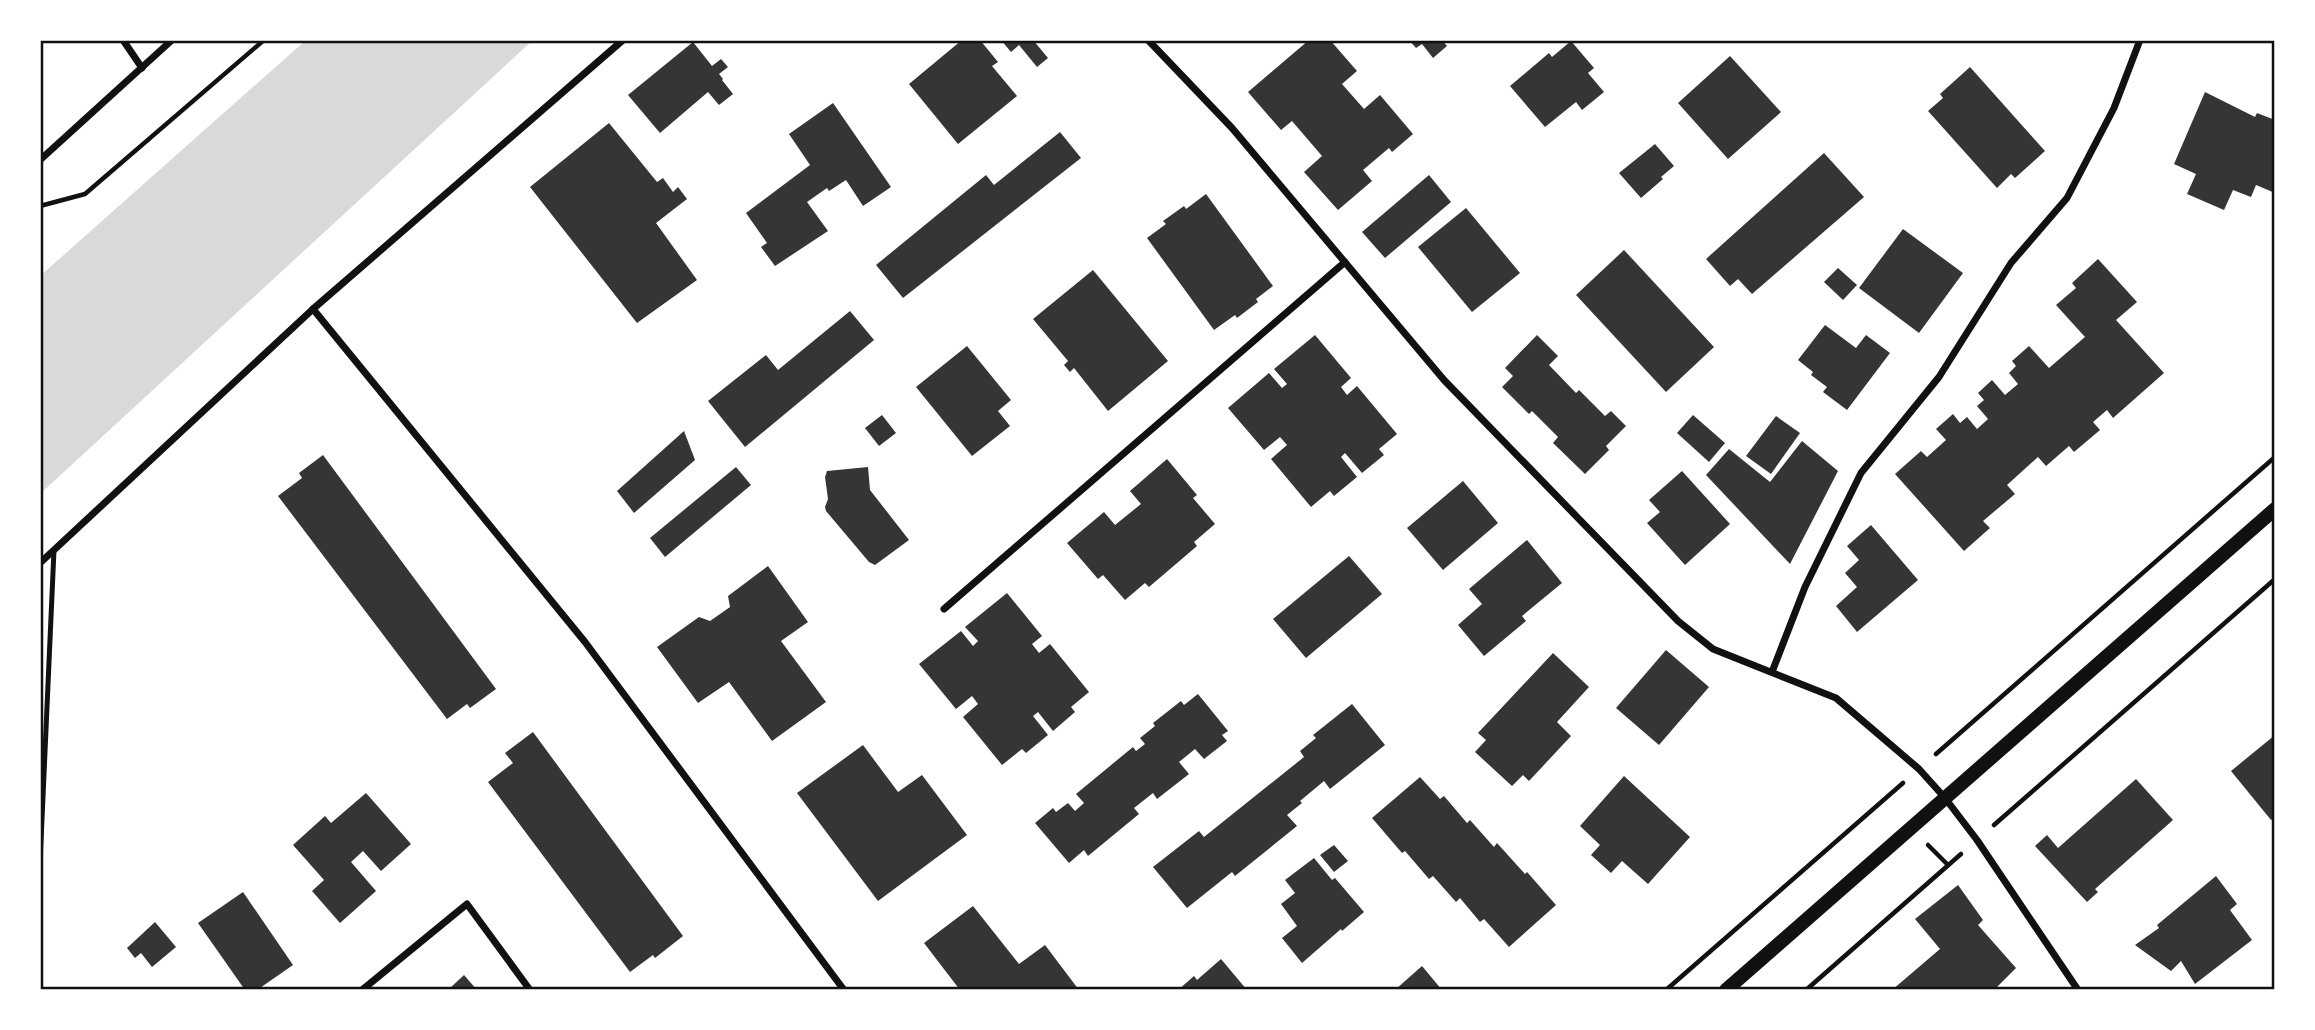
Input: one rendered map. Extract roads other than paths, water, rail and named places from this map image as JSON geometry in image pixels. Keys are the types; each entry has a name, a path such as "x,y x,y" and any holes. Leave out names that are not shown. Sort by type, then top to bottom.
{"main road":[{"path":"1726,990 2275,509"}],"street":[{"path":"122,40 142,68"},
{"path":"40,160 172,40"},
{"path":"40,563 313,309 624,40"},
{"path":"1148,40 1232,128 1444,380 1678,621 1713,649 1836,698 1919,769 1977,840 2078,990"},
{"path":"1772,672 1805,587 1861,472 1939,377 2011,263 2067,198 2114,108 2140,40"},
{"path":"944,609 1345,262"},
{"path":"313,309 585,642 844,990"},
{"path":"362,990 467,904 530,990"}],"lane":[{"path":"40,864 54,550"}]}
